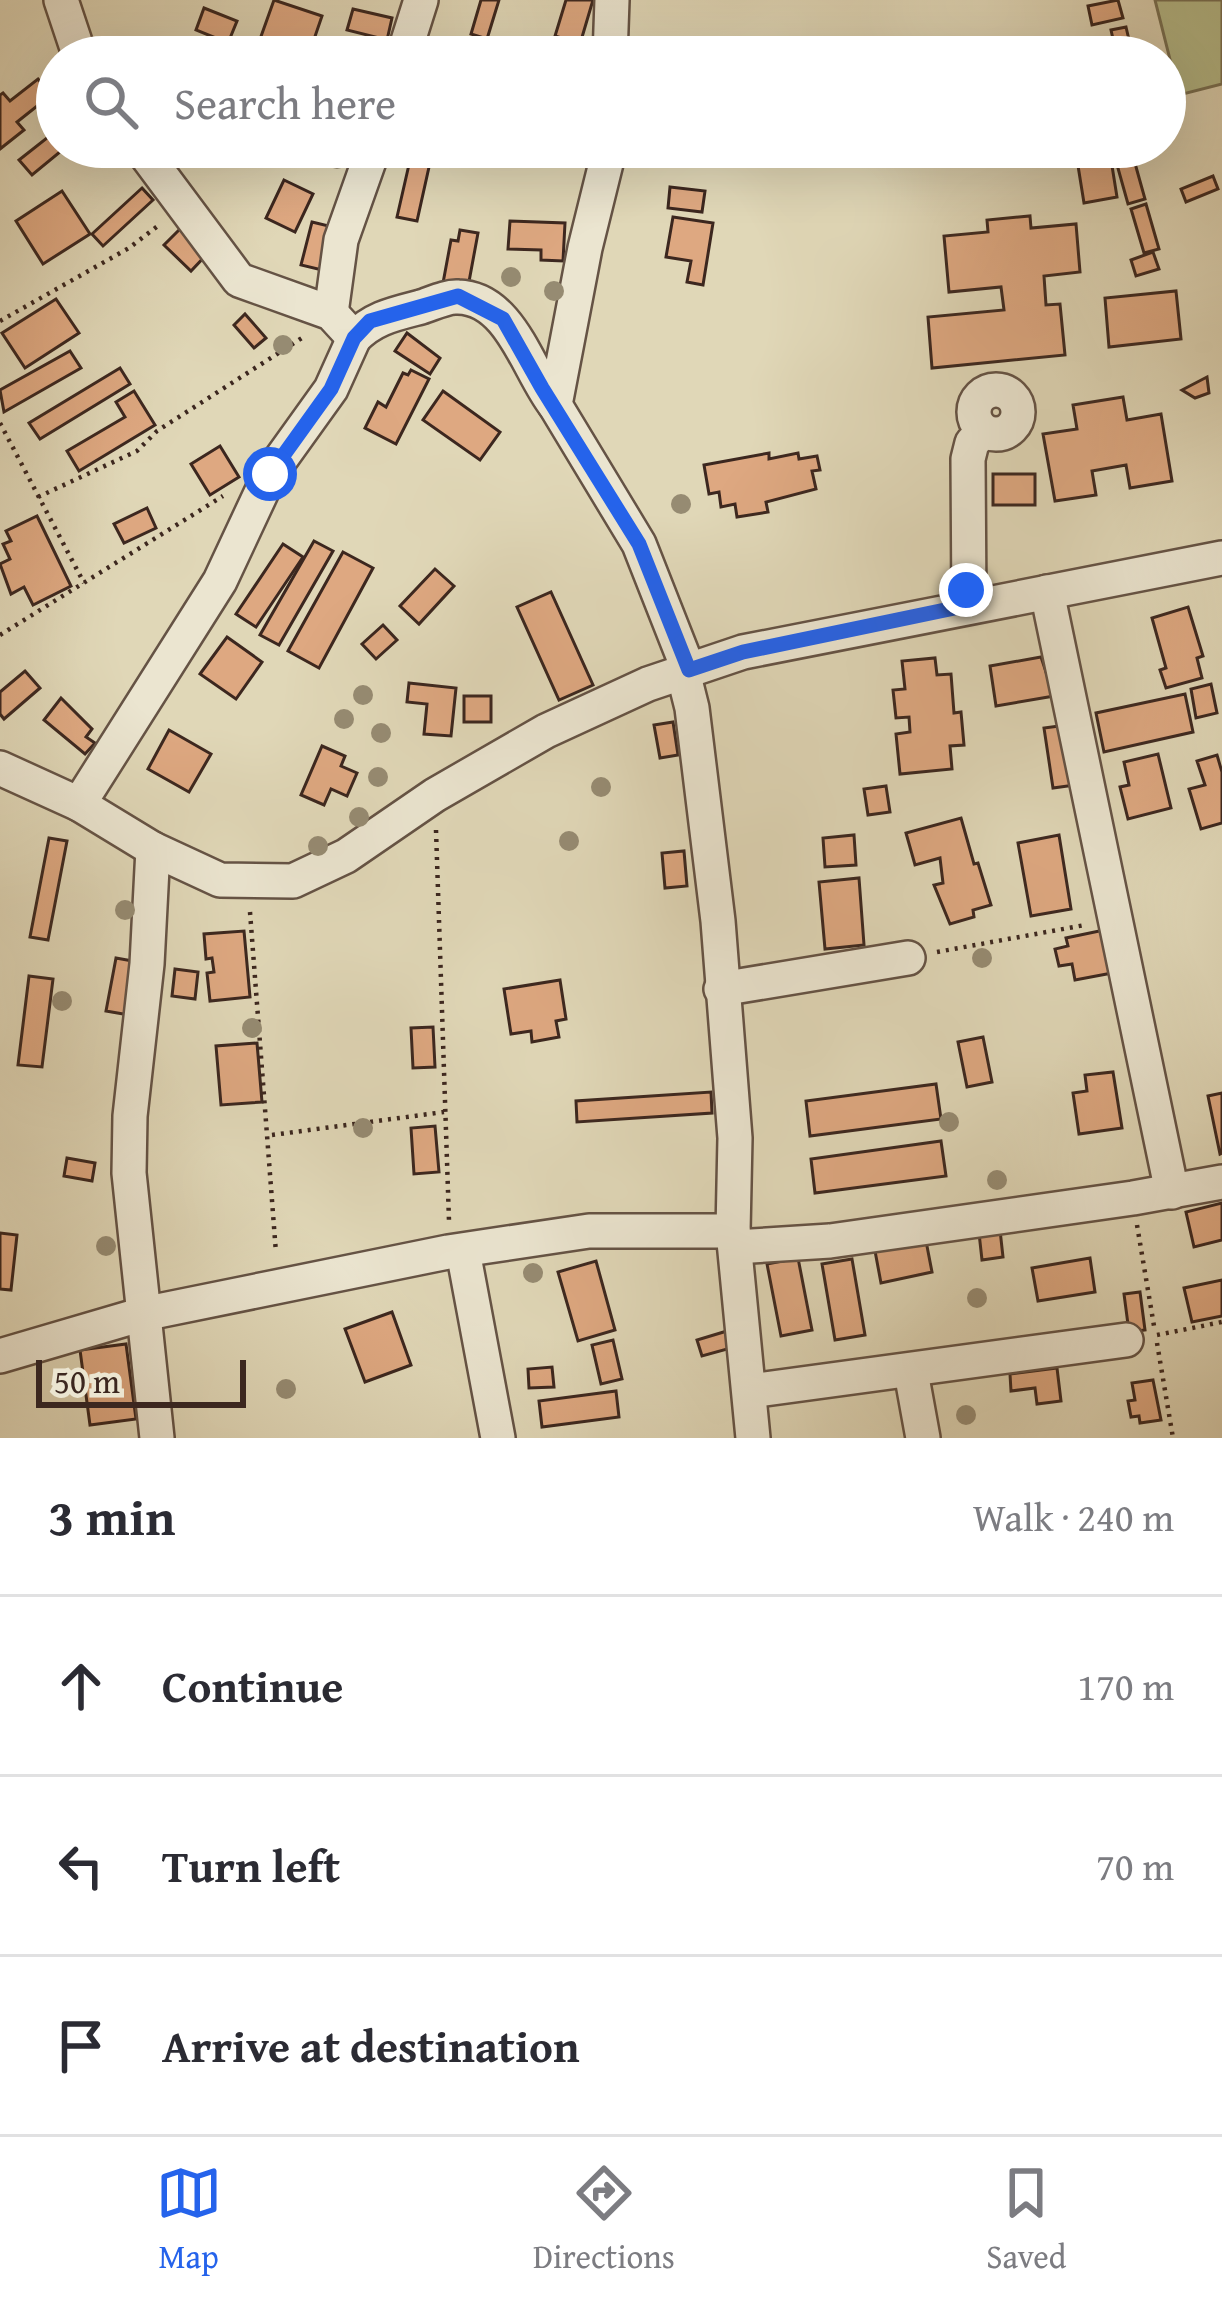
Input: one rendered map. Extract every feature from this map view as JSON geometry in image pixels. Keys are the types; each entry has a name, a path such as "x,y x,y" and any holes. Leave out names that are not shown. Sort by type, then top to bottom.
{"street":[{"path":"61,0 73,36"},
{"path":"410,36 421,0"},
{"path":"611,36 612,0"},
{"path":"157,168 239,280 342,326 458,296 503,319 639,544 686,671 692,708 718,921 735,1138 734,1239 753,1438"},
{"path":"79,804 220,581 270,474 331,389 342,326 341,240 367,168"},
{"path":"555,405 605,168"},
{"path":"969,605 968,459 972,443 983,431"},
{"path":"0,768 79,804 153,849 220,880 293,881 346,856 435,795 546,731 686,671 743,652 1222,558"},
{"path":"1047,592 1172,1192"},
{"path":"153,849 129,1173 157,1438"},
{"path":"721,989 908,958"},
{"path":"0,1356 143,1314 456,1251 589,1232 830,1241 1222,1182"},
{"path":"456,1251 498,1438"},
{"path":"750,1391 1141,1338"},
{"path":"911,1372 923,1438"}],"path":[{"path":"0,321 129,248 187,205"},
{"path":"38,497 137,451 157,431 306,336 342,326"},
{"path":"0,423 84,584"},
{"path":"0,635 222,497"},
{"path":"435,795 444,1112 456,1251"},
{"path":"247,882 278,1287"},
{"path":"908,958 1114,920"},
{"path":"269,1136 444,1112"},
{"path":"1132,1198 1141,1338 1173,1438"},
{"path":"1141,1338 1222,1322"}],"green space":[{"path":"1155,0 1222,0 1222,84 1186,93 1186,36 1164,36"}],"building":[{"path":"274,0 322,16 315,36 261,36"},
{"path":"481,0 499,0 488,36 471,34"},
{"path":"566,0 593,0 582,36 555,36"},
{"path":"1118,0 1123,18 1092,25 1088,6"},
{"path":"204,8 237,21 231,36 196,30"},
{"path":"353,9 392,18 388,36 347,30"},
{"path":"1126,27 1128,36 1112,36 1111,30"},
{"path":"36,81 36,107 17,122 24,130 0,149 0,95 10,101"},
{"path":"36,147 36,168 40,168 32,175 19,160"},
{"path":"408,168 429,168 417,221 397,217"},
{"path":"1078,168 1112,168 1117,197 1084,203"},
{"path":"1118,168 1136,168 1145,199 1128,204"},
{"path":"1213,176 1218,189 1186,202 1181,189"},
{"path":"284,180 313,194 295,232 266,218"},
{"path":"670,187 705,191 702,212 668,208"},
{"path":"142,188 153,200 103,246 92,234"},
{"path":"62,191 90,234 43,264 16,221"},
{"path":"1146,204 1159,249 1144,253 1131,209"},
{"path":"1030,216 1031,228 1076,224 1080,272 1044,276 1046,305 1060,304 1065,355 932,368 928,317 1004,310 1001,287 949,292 944,236 988,232 987,220"},
{"path":"673,217 713,223 703,285 687,282 691,261 666,257"},
{"path":"510,221 565,223 563,261 541,260 541,250 508,249"},
{"path":"312,222 333,227 322,270 301,265"},
{"path":"181,228 208,253 191,271 164,245"},
{"path":"460,230 478,233 468,287 443,283 451,240 458,241"},
{"path":"1153,252 1159,269 1136,276 1131,260"},
{"path":"1176,291 1181,339 1109,347 1105,298"},
{"path":"56,299 79,333 25,368 2,333"},
{"path":"245,314 266,338 254,348 234,325"},
{"path":"407,333 440,358 430,374 395,351"},
{"path":"70,351 81,368 4,412 0,390"},
{"path":"120,368 130,384 40,439 29,423"},
{"path":"411,370 429,379 396,444 365,428 378,402 386,407 403,373 408,375"},
{"path":"1207,377 1209,393 1195,398 1182,390"},
{"path":"134,391 155,425 79,471 67,451 125,417 116,402"},
{"path":"443,391 500,432 480,460 423,420"},
{"path":"1123,397 1127,420 1161,414 1172,481 1130,488 1126,465 1092,471 1096,495 1055,501 1043,434 1077,429 1073,405"},
{"path":"220,446 239,477 210,495 191,464"},
{"path":"769,453 769,459 798,453 799,459 817,456 820,470 812,471 816,489 766,502 768,512 737,517 735,504 721,507 719,492 709,494 704,465"},
{"path":"993,474 1035,474 1035,505 993,505"},
{"path":"147,508 156,528 124,543 114,524"},
{"path":"37,516 71,586 33,605 24,587 11,594 0,564 10,559 3,544 11,541 6,531"},
{"path":"314,541 333,551 279,645 260,635"},
{"path":"283,544 303,557 256,627 236,614"},
{"path":"343,552 373,568 319,668 288,651"},
{"path":"435,569 454,586 419,624 400,606"},
{"path":"551,592 593,685 559,700 517,607"},
{"path":"1188,607 1203,656 1197,658 1202,678 1166,688 1160,670 1166,668 1152,618"},
{"path":"383,625 397,640 376,659 362,644"},
{"path":"227,637 262,662 236,699 200,674"},
{"path":"1041,657 1054,696 996,706 990,666"},
{"path":"935,658 937,675 951,674 954,713 961,712 964,745 950,746 952,769 900,774 896,734 910,732 909,717 896,718 893,690 905,689 902,661"},
{"path":"25,671 40,688 4,719 0,692"},
{"path":"409,683 456,688 451,736 424,734 427,704 407,702"},
{"path":"1211,684 1217,713 1196,718 1191,689"},
{"path":"1185,694 1193,732 1104,752 1096,713"},
{"path":"464,696 491,696 491,722 464,722"},
{"path":"61,698 92,729 86,737 95,743 85,754 44,720"},
{"path":"673,722 678,755 660,758 654,725"},
{"path":"1067,725 1075,785 1053,788 1044,728"},
{"path":"169,730 211,754 189,792 148,769"},
{"path":"322,746 345,756 341,766 357,773 347,796 331,789 324,805 301,795"},
{"path":"1158,754 1171,808 1128,819 1120,787 1129,785 1124,762"},
{"path":"1217,755 1222,772 1222,823 1201,829 1189,789 1205,785 1197,761"},
{"path":"886,786 890,812 868,815 864,789"},
{"path":"961,818 991,905 973,910 974,917 950,924 934,885 943,883 940,858 915,865 906,833"},
{"path":"854,835 856,865 825,867 823,838"},
{"path":"1059,835 1071,909 1031,916 1018,843"},
{"path":"49,838 67,841 48,940 30,937"},
{"path":"684,851 687,886 665,888 662,853"},
{"path":"859,878 864,945 825,949 819,882"},
{"path":"1104,930 1112,973 1075,980 1072,964 1059,966 1055,949 1068,946 1066,938"},
{"path":"244,931 250,997 210,1001 207,973 214,972 212,958 206,959 204,934"},
{"path":"116,958 138,962 129,1015 106,1011"},
{"path":"175,969 198,972 195,999 172,996"},
{"path":"29,976 53,979 42,1067 18,1065"},
{"path":"560,980 566,1019 556,1021 559,1037 532,1042 531,1031 511,1034 504,989"},
{"path":"433,1027 435,1067 413,1068 411,1028"},
{"path":"983,1037 992,1082 967,1087 958,1042"},
{"path":"257,1043 262,1102 221,1105 216,1046"},
{"path":"1113,1072 1122,1128 1079,1134 1073,1093 1087,1091 1085,1075"},
{"path":"936,1084 941,1119 810,1136 806,1101"},
{"path":"711,1092 712,1113 577,1122 576,1101"},
{"path":"1222,1093 1222,1153 1220,1154 1208,1096"},
{"path":"435,1126 439,1172 414,1174 411,1128"},
{"path":"941,1141 946,1176 815,1193 811,1159"},
{"path":"67,1158 95,1163 92,1181 64,1176"},
{"path":"1222,1203 1222,1240 1194,1247 1186,1212"},
{"path":"1000,1230 1003,1257 982,1260 979,1233"},
{"path":"0,1233 17,1235 11,1290 0,1289"},
{"path":"926,1241 932,1272 881,1283 875,1251"},
{"path":"798,1258 812,1330 781,1336 767,1264"},
{"path":"1090,1258 1095,1292 1038,1301 1032,1268"},
{"path":"852,1259 865,1335 835,1340 822,1264"},
{"path":"596,1261 615,1330 578,1341 558,1272"},
{"path":"1222,1280 1222,1316 1192,1322 1184,1288"},
{"path":"1140,1292 1145,1330 1129,1332 1124,1294"},
{"path":"392,1312 411,1365 365,1382 345,1329"},
{"path":"727,1331 731,1348 702,1356 697,1340"},
{"path":"613,1340 622,1379 601,1384 592,1345"},
{"path":"126,1344 136,1419 90,1425 80,1350"},
{"path":"552,1367 554,1387 529,1388 528,1369"},
{"path":"1057,1368 1061,1401 1037,1404 1035,1388 1011,1391 1010,1374"},
{"path":"1153,1380 1161,1420 1140,1423 1139,1416 1131,1417 1132,1383"},
{"path":"616,1391 619,1417 542,1427 539,1401"}],"route":[{"path":"270,474 331,389 354,338 370,321 458,296 503,319 639,544 689,670 743,652 969,605 966,590"}]}
